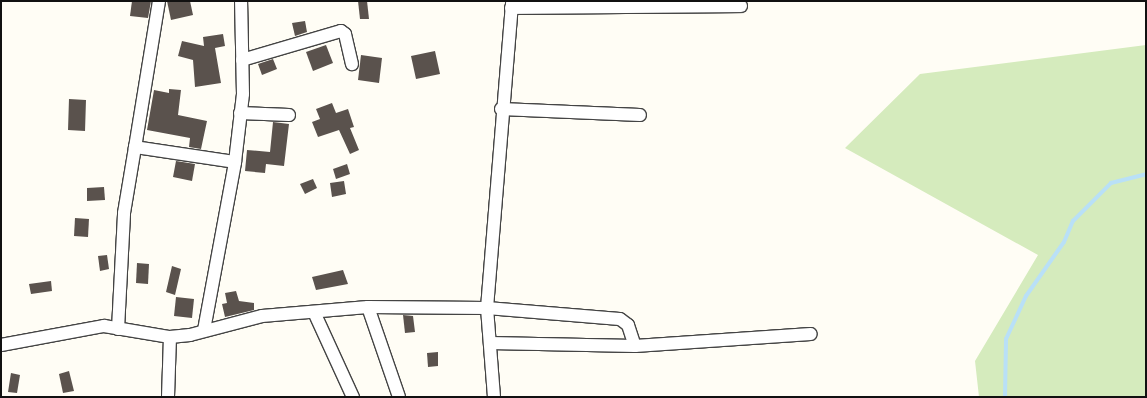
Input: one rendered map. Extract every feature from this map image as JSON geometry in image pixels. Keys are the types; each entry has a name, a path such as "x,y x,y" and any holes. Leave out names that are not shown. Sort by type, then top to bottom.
{"street":[{"path":"118,328 124,213 159,1"},
{"path":"204,330 235,162 240,113 242,60 241,1"},
{"path":"494,397 487,308 501,109 511,5 741,6"},
{"path":"242,60 341,31 345,34 352,64"},
{"path":"501,109 640,115"},
{"path":"240,113 289,115"},
{"path":"135,148 235,162"},
{"path":"368,307 399,397"},
{"path":"1,345 104,326 170,337 262,316 368,307 487,308 620,319 628,325 635,346"},
{"path":"314,312 353,397"},
{"path":"490,343 635,346 811,334"},
{"path":"168,397 170,337"}],"green space":[{"path":"1146,45 1146,397 979,397 975,361 1038,255 845,148 920,74"}],"building":[{"path":"132,1 151,1 148,18 130,16"},
{"path":"167,1 190,1 193,15 171,20"},
{"path":"358,1 367,1 369,19 360,19"},
{"path":"305,21 307,32 295,36 292,23"},
{"path":"223,34 225,46 215,48 221,83 195,87 193,60 178,56 182,41 204,46 203,37"},
{"path":"326,45 333,63 313,71 306,52"},
{"path":"435,51 440,74 416,79 411,56"},
{"path":"361,55 382,58 379,83 358,80"},
{"path":"273,59 277,69 262,75 258,64"},
{"path":"169,89 181,90 178,115 207,121 201,149 189,147 190,138 147,130 154,90 169,93"},
{"path":"69,99 86,100 85,131 68,130"},
{"path":"332,103 336,113 348,109 354,127 350,128 359,150 350,154 339,130 318,137 312,122 320,119 316,109"},
{"path":"273,122 289,124 284,166 266,164 265,173 245,171 247,150 270,152"},
{"path":"176,161 195,164 192,181 173,177"},
{"path":"347,164 350,174 336,179 333,169"},
{"path":"313,179 317,188 305,194 300,184"},
{"path":"344,181 346,194 332,197 330,183"},
{"path":"104,187 105,200 87,201 87,188"},
{"path":"75,218 89,219 88,237 74,236"},
{"path":"107,255 109,269 100,271 98,256"},
{"path":"137,263 149,264 148,284 136,283"},
{"path":"172,266 181,269 175,295 166,292"},
{"path":"343,270 348,284 316,290 312,277"},
{"path":"51,281 52,291 31,294 29,284"},
{"path":"236,291 239,301 254,303 254,310 225,317 222,304 227,303 225,293"},
{"path":"176,297 194,299 192,318 174,316"},
{"path":"403,315 413,316 415,332 405,333"},
{"path":"438,352 438,366 428,367 427,353"},
{"path":"69,371 74,391 63,393 59,374"},
{"path":"11,373 20,375 17,393 8,392"}],"waterway":[{"path":"1005,397 1006,339 1026,296 1064,242 1073,221 1111,183 1146,174"}]}
